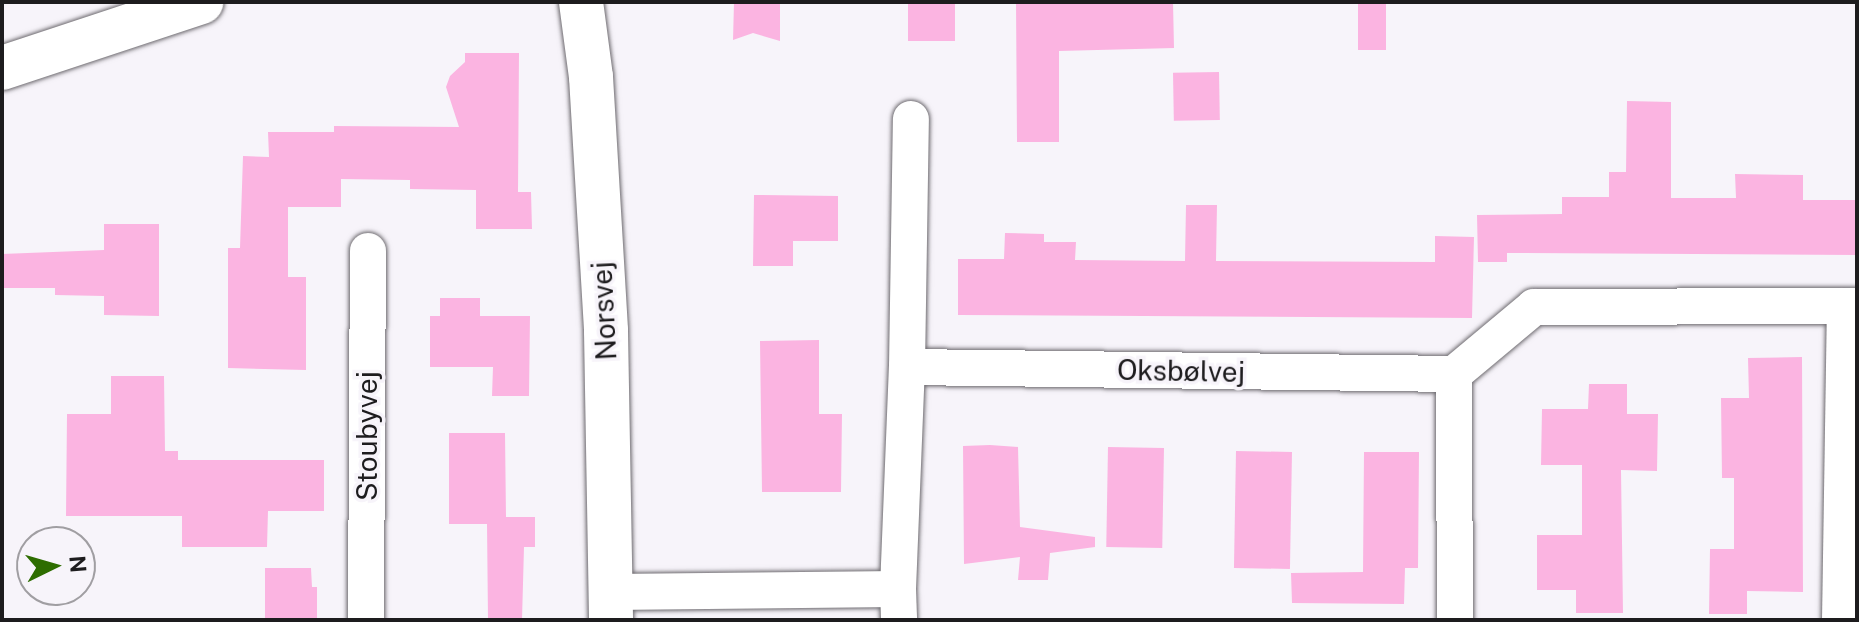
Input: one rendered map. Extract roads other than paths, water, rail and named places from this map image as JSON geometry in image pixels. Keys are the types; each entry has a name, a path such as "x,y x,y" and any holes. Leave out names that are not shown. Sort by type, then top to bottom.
{"street":[{"path":"2,68 201,2"},
{"name":"Norsvej","path":"581,2 591,77 606,331 611,606"},
{"path":"611,606 898,604 907,367 911,119"},
{"name":"Stoubyvej","path":"366,620 368,251"},
{"path":"1455,620 1454,374 1534,307 1851,306 1840,620"},
{"name":"Oksbølvej","path":"907,367 1454,374"}]}
